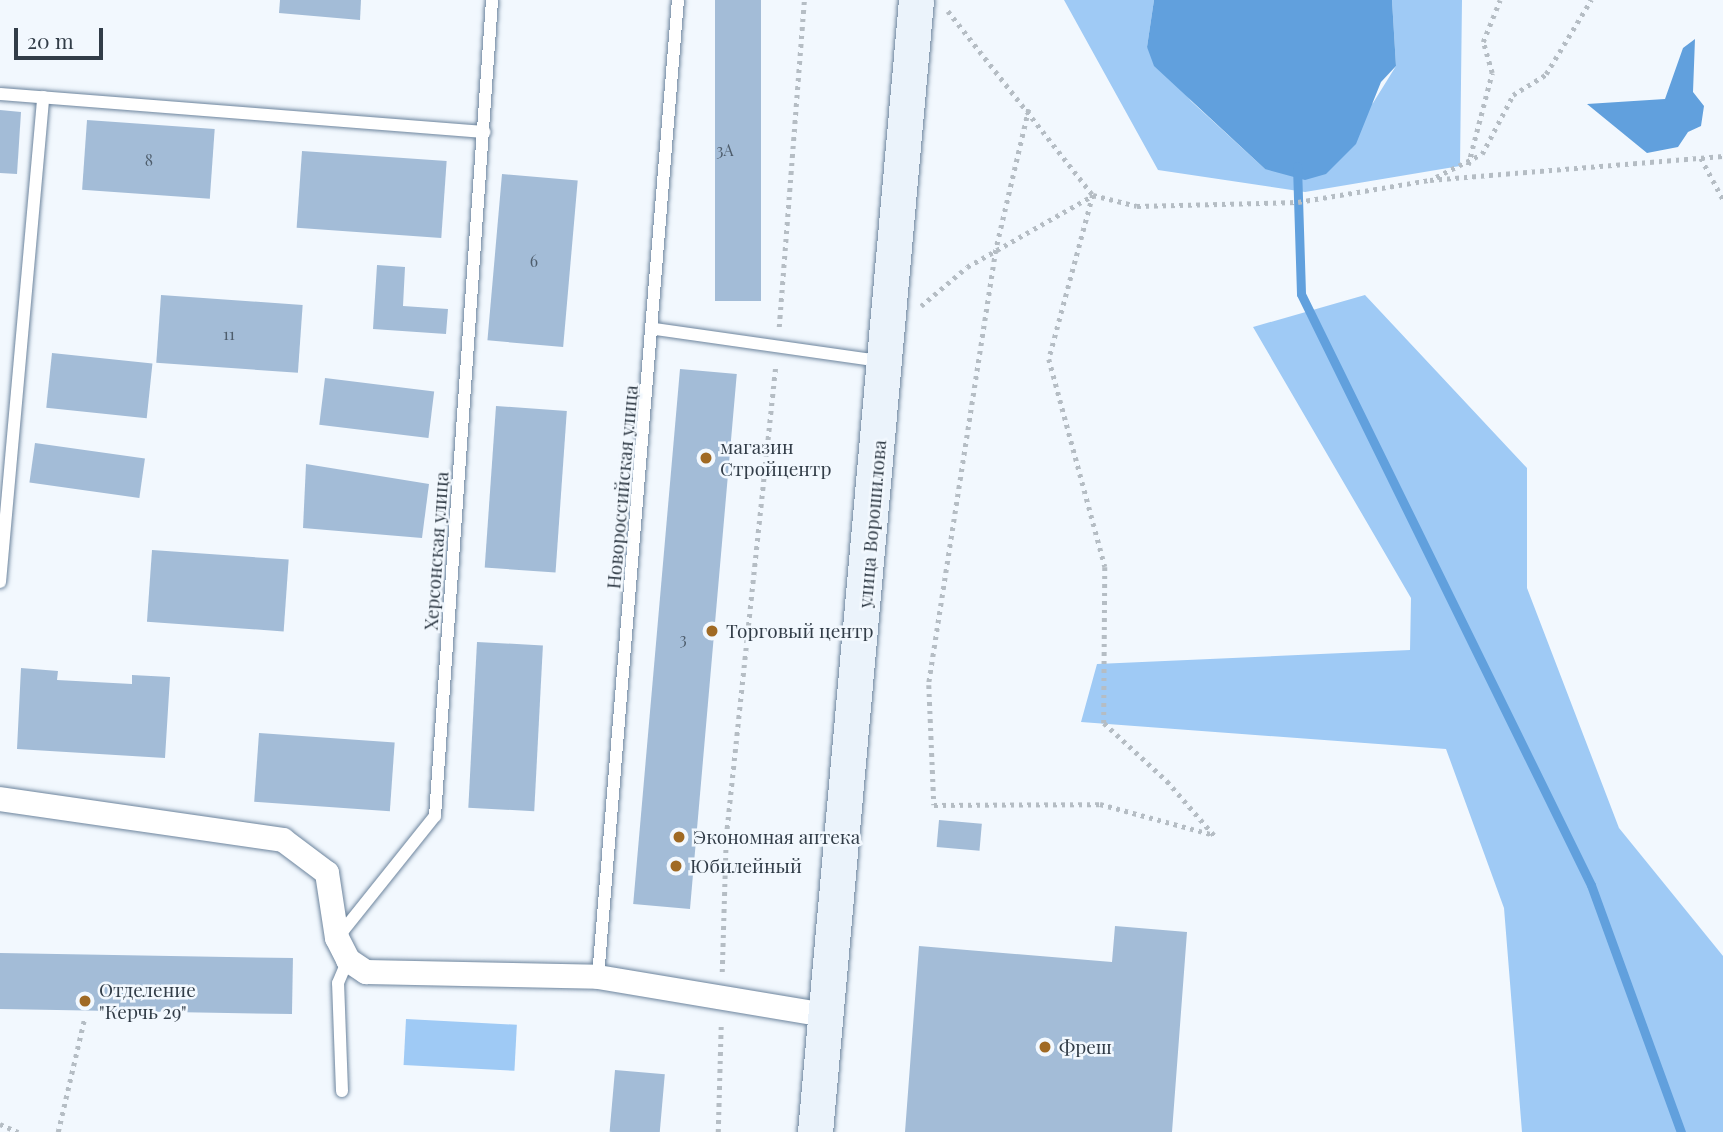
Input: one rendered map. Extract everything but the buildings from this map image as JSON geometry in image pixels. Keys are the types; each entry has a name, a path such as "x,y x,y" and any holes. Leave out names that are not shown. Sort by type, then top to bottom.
{"main road":[{"name":"улица Ворошилова","path":"815,1132 887,363 916,0"}],"street":[{"path":"0,799 283,840 327,873 342,949 366,972 598,977 826,1015"}],"lane":[{"name":"Херсонская улица","path":"342,949 435,816 485,132 492,0"},
{"name":"Новороссийская улица","path":"598,977 655,330 678,0"},
{"path":"0,94 485,132"},
{"path":"0,582 43,97"},
{"path":"655,330 778,343 887,363"},
{"path":"342,949 338,983 342,1091"}],"path":[{"path":"718,1132 726,837 778,343 804,0"},
{"path":"938,0 1029,109 1093,195 1137,206 1298,202 1430,180 1723,156"},
{"path":"1468,165 1492,73 1483,42 1500,0"},
{"path":"1430,180 1468,165 1482,154 1513,95 1546,74 1591,0"},
{"path":"1029,109 996,250 929,685 934,805 1100,804 1214,835 1167,781 1104,723 1105,566 1049,359 1093,195"},
{"path":"1701,158 1723,199"},
{"path":"917,310 996,250 1093,195"},
{"path":"58,1132 84,1020"},
{"path":"0,1124 18,1132"}],"shaded area":[{"path":"1064,0 1154,0 1147,47 1191,101 1265,169 1373,103 1396,66 1392,0 1462,0 1460,166 1305,192 1158,170"},
{"path":"1154,0 1392,0 1396,66 1381,82 1356,144 1326,174 1305,180 1265,169 1154,66 1147,47"},
{"path":"1695,39 1693,92 1704,106 1701,126 1688,132 1678,147 1647,153 1587,104 1665,99 1683,48"},
{"path":"1365,295 1527,468 1527,588 1619,828 1723,956 1723,1132 1522,1132 1504,908 1446,749 1081,722 1097,664 1410,650 1411,598 1253,327"},
{"path":"406,1019 517,1025 514,1071 404,1065"}],"waterway":[{"path":"1297,166 1301,294 1591,885 1681,1132"}],"place":[{"name":"магазин Стройцентр","path":"706,458"},
{"name":"Торговый центр","path":"712,631"},
{"name":"Экономная аптека","path":"679,837"},
{"name":"Юбилейный","path":"676,866"},
{"name":"Отделение \"Керчь 29\"","path":"85,1001"},
{"name":"Фреш","path":"1045,1047"}]}
